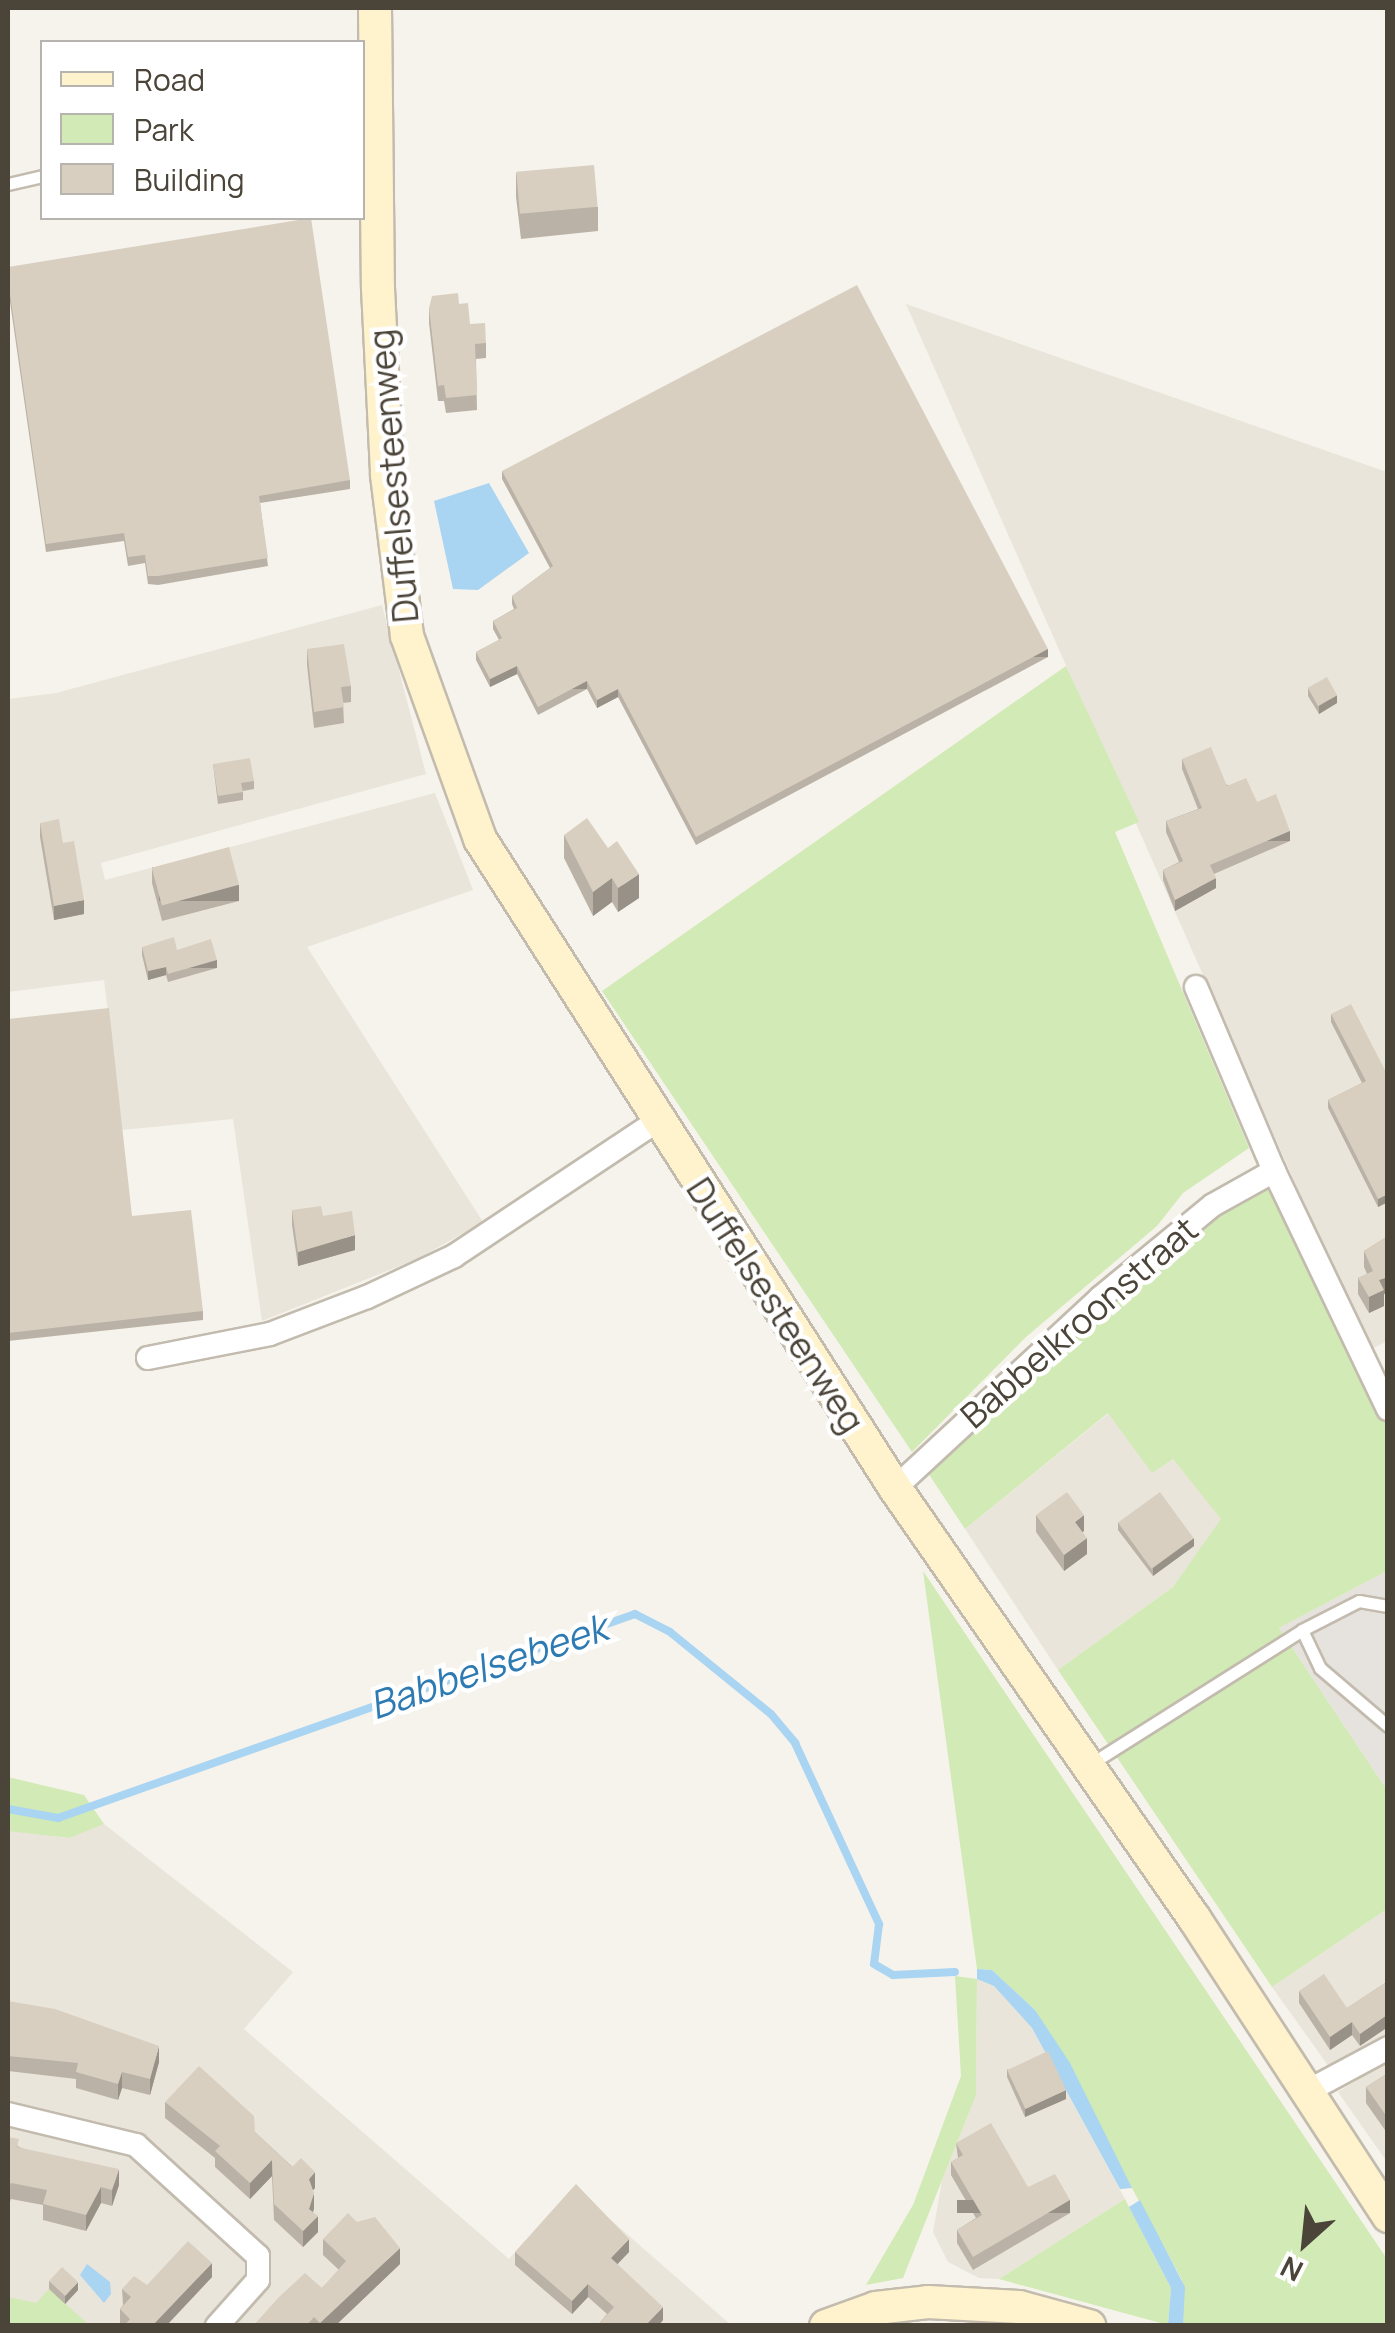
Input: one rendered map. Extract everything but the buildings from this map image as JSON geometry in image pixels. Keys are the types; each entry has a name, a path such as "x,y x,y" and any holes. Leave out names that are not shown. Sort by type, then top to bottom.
{"street":[{"name":"Duffelsesteenweg","path":"376,8 368,96 387,474 407,636 480,838 657,1121 895,1488 1088,1766 1388,2216"},
{"path":"1196,987 1274,1171 1388,1409"},
{"path":"148,1358 270,1334 367,1297 454,1256 657,1121"},
{"name":"Babbelkroonstraat","path":"895,1488 1100,1298 1213,1205 1274,1171"},
{"path":"1306,2092 1388,2048"},
{"path":"8,2114 136,2145 258,2256 258,2280 217,2326"},
{"path":"826,2326 876,2308 928,2302 1019,2307 1089,2326"}],"lane":[{"path":"8,184 40,176"},
{"path":"1088,1766 1302,1630 1358,1602 1388,1606"},
{"path":"1302,1630 1320,1668 1388,1726"}],"shaded area":[{"path":"906,304 1387,472 1388,1341 1369,1350"},
{"path":"382,605 426,774 101,863 105,880 435,793 473,890 307,947 483,1222 417,1259 262,1321 233,1119 122,1130 104,980 8,992 8,699 56,693"},
{"path":"1109,1413 1152,1472 1173,1459 1222,1519 1173,1587 1058,1670 965,1529"},
{"path":"1387,1571 1387,1790 1279,1628"},
{"path":"104,1824 293,1972 244,2029 509,2259 573,2187 731,2325 8,2326 8,1830 66,1838"},
{"path":"1387,1909 1387,2040 1332,2071 1272,1987"},
{"path":"977,1979 994,1986 1032,2028 1125,2199 999,2279 979,2278 948,2262 933,2232 942,2180 976,2095"},
{"path":"1387,2061 1387,2162 1338,2092"}],"green space":[{"path":"1066,666 1139,822 1115,832 1249,1148 1183,1193 1157,1226 1026,1337 912,1452 602,991"},
{"path":"1267,1187 1387,1426 1387,1571 1279,1628 1387,1790 1387,1909 1272,1987 1058,1670 1173,1587 1221,1519 1173,1459 1152,1473 1108,1413 965,1529 928,1473 1062,1340 1222,1210"},
{"path":"923,1571 1387,2259 1387,2325 1183,2325 1182,2280 1035,2010 992,1970 977,1969"},
{"path":"8,1777 84,1795 104,1824 69,1838 8,1831"},
{"path":"955,1976 977,1979 976,2095 903,2278 866,2285 913,2205 961,2076"},
{"path":"1125,2199 1171,2288 1168,2325 999,2279"},
{"path":"49,2289 89,2325 8,2325 8,2297 36,2303"}],"water":[{"path":"489,483 529,553 478,590 453,589 434,501"},
{"path":"977,1969 992,1970 1035,2010 1070,2063 1132,2188 1120,2189 1032,2028 994,1986 977,1979"},
{"path":"1140,2200 1185,2287 1183,2325 1168,2325 1171,2288 1129,2207"},
{"path":"87,2264 110,2282 111,2294 104,2303 80,2275"}],"waterway":[{"name":"Babbelsebeek","path":"8,1809 58,1818 635,1614 670,1632 771,1714 795,1743 879,1924 874,1964 893,1975 955,1972"}]}
